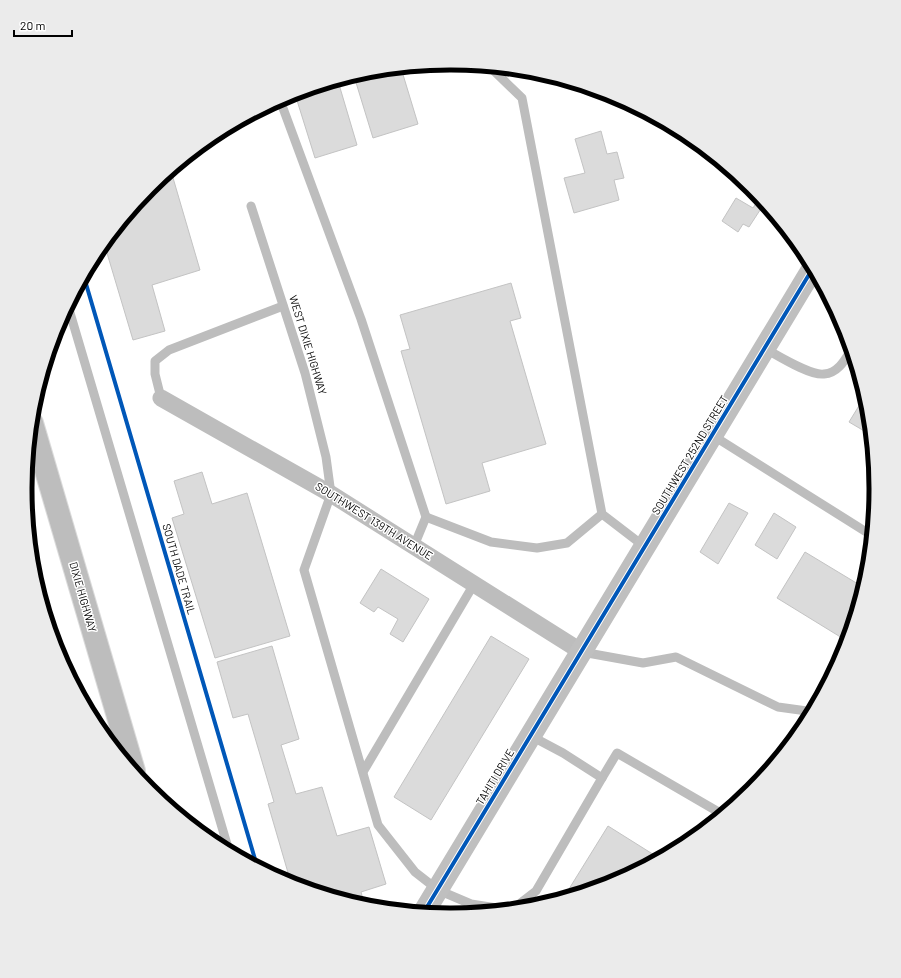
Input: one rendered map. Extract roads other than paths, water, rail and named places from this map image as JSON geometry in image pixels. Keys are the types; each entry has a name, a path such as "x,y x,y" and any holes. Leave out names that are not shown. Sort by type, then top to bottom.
{"highway":[{"name":"DIXIE HIGHWAY","path":"36,436 130,758"}],"street":[{"name":"SOUTHWEST 252ND STREET","path":"582,652 809,273"},
{"name":"SOUTHWEST 139TH AVENUE","path":"161,398 331,494 582,652"},
{"name":"TAHITI DRIVE","path":"427,907 582,652"}],"lane":[{"path":"496,73 522,98 602,514 645,547"},
{"path":"282,106 361,318 426,517 414,546"},
{"name":"WEST DIXIE HIGHWAY","path":"251,206 305,373 321,433 331,494"},
{"path":"161,398 154,374 155,361 169,350 283,306"},
{"path":"70,314 226,842"},
{"path":"764,348 803,369 824,374 835,370 844,363 848,356"},
{"path":"712,435 866,531"},
{"path":"331,494 304,570 378,825 415,872 438,890 471,904 485,906"},
{"path":"426,517 491,542 537,548 567,543 602,514"},
{"path":"363,772 474,584"},
{"path":"582,652 643,663 676,657 778,707 805,711"},
{"path":"531,736 563,753 602,778"},
{"path":"524,901 536,891 617,752 717,811"}]}
